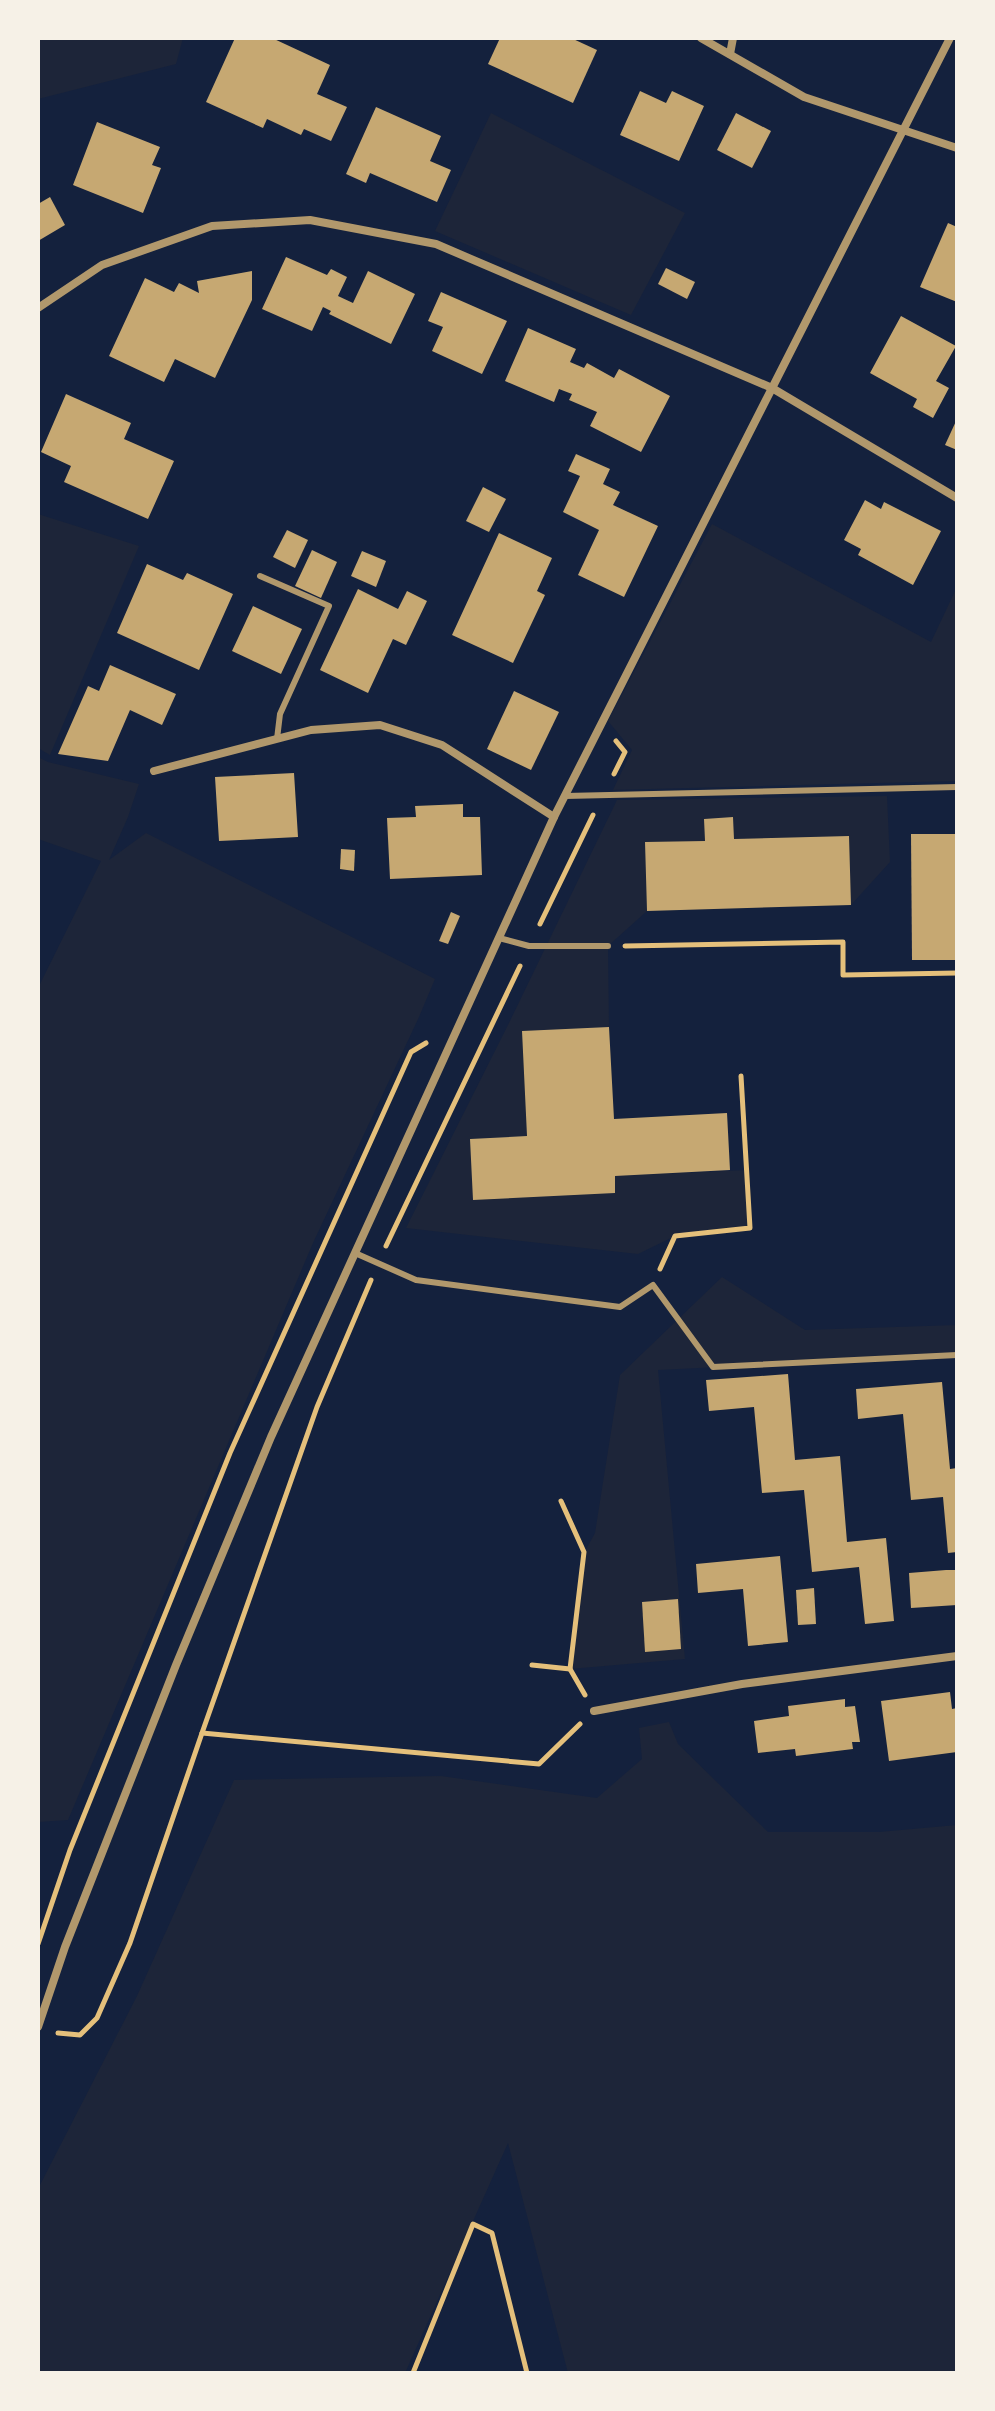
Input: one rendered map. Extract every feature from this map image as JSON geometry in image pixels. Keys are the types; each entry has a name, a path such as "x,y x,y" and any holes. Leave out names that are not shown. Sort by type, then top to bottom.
{"street":[{"path":"701,38 804,97 957,148"},
{"path":"730,54 733,38"},
{"path":"38,2027 65,1947 181,1651 271,1437 460,1021 554,817 950,38"},
{"path":"38,308 102,265 212,226 310,220 436,244 772,388 957,498"},
{"path":"154,771 311,730 380,725 442,745 554,817"},
{"path":"594,1711 742,1684 957,1656"}],"lane":[{"path":"260,576 329,606 280,714 277,739"},
{"path":"565,796 957,787"},
{"path":"499,938 529,946 608,946"},
{"path":"355,1253 416,1280 620,1307 653,1285 713,1367 957,1355"}],"path":[{"path":"38,2027 63,2035 80,2035 97,2018 130,1943 317,1407 378,1264 625,752 602,722"},
{"path":"608,946 843,942 843,975 957,973"},
{"path":"38,1944 70,1850 224,1467 323,1243 411,1052 460,1021"},
{"path":"653,1285 675,1236 750,1228 741,1076"},
{"path":"532,1665 570,1669 584,1552 561,1501"},
{"path":"202,1733 539,1764 594,1711"},
{"path":"413,2373 473,2224 492,2233 527,2373"}],"shaded area":[{"path":"38,38 183,38 176,64 38,99"},
{"path":"491,113 685,213 631,315 435,231"},
{"path":"38,514 139,546 50,755 38,748"},
{"path":"712,524 931,642 957,587 957,781 613,790 632,750 608,721"},
{"path":"38,757 139,784 109,860 146,833 435,979 313,1243 68,1820 38,1822 38,988 101,861 38,839"},
{"path":"887,796 890,862 851,905 848,836 734,839 733,817 704,819 705,841 645,843 647,911 608,946 609,1027 522,1031 527,1136 470,1139 474,1200 615,1193 615,1176 747,1170 750,1228 675,1236 638,1254 406,1228 617,800"},
{"path":"722,1277 805,1330 957,1325 957,1355 658,1370 685,1659 570,1669 584,1553 595,1533 620,1375"},
{"path":"669,1722 678,1744 768,1832 879,1832 957,1825 957,2373 568,2373 508,2143 405,2373 38,2373 40,2185 137,1996 234,1780 441,1776 597,1798 642,1759 639,1728"}],"building":[{"path":"235,38 272,38 330,65 317,94 347,107 331,141 304,129 301,135 267,119 263,128 206,102"},
{"path":"500,38 571,38 597,50 573,103 488,64"},
{"path":"640,91 666,103 672,91 704,106 679,161 620,135"},
{"path":"376,107 441,136 430,161 451,170 437,202 370,173 366,183 346,174"},
{"path":"736,113 771,131 752,168 717,150"},
{"path":"97,122 160,147 152,165 161,168 143,213 73,185"},
{"path":"50,197 65,225 38,241 38,204"},
{"path":"948,223 957,227 957,302 920,287"},
{"path":"286,257 327,275 331,269 347,277 338,296 353,303 368,271 415,294 391,344 329,314 331,311 323,307 312,331 262,309"},
{"path":"666,268 695,282 687,299 658,284"},
{"path":"252,271 252,300 215,378 175,359 164,382 109,356 145,278 174,292 179,283 199,293 197,281"},
{"path":"441,292 507,321 482,374 432,351 443,327 428,321"},
{"path":"901,316 956,346 936,381 949,388 933,418 913,407 917,399 870,373"},
{"path":"528,328 576,349 570,362 584,368 587,363 614,378 619,369 670,396 641,452 590,426 597,412 569,400 572,394 559,389 554,402 505,381"},
{"path":"66,394 131,423 124,439 174,461 148,519 64,482 71,466 41,452"},
{"path":"957,419 957,450 945,445"},
{"path":"576,454 610,469 603,484 620,492 613,505 658,526 624,597 578,575 599,530 563,512 580,476 568,471"},
{"path":"483,487 506,499 489,532 466,521"},
{"path":"865,500 881,509 884,502 941,531 913,585 858,555 861,549 844,540"},
{"path":"287,530 308,540 295,568 273,557"},
{"path":"499,533 552,558 537,591 545,595 513,663 452,635"},
{"path":"312,550 337,562 321,598 295,586"},
{"path":"362,551 386,561 376,587 351,576"},
{"path":"147,564 183,580 187,573 233,594 199,670 117,633"},
{"path":"358,589 398,609 407,591 427,601 406,645 393,639 368,693 320,670"},
{"path":"253,606 302,629 281,674 232,651"},
{"path":"110,665 176,694 162,725 130,710 108,761 58,754 88,686 99,691"},
{"path":"514,691 559,712 531,770 487,749"},
{"path":"294,773 298,837 219,841 215,777"},
{"path":"463,804 463,817 480,817 482,875 390,879 387,818 416,817 415,806"},
{"path":"733,817 734,839 849,836 851,905 647,911 645,842 705,841 704,819"},
{"path":"911,834 957,834 957,960 912,960"},
{"path":"341,849 355,850 354,871 340,869"},
{"path":"451,912 460,916 448,944 439,941"},
{"path":"609,1027 614,1119 727,1113 730,1170 615,1176 615,1193 473,1200 470,1139 527,1136 522,1031"},
{"path":"788,1374 795,1460 840,1456 847,1542 886,1538 894,1621 865,1624 859,1567 812,1572 804,1490 762,1493 754,1407 709,1411 706,1380"},
{"path":"942,1382 950,1469 957,1468 957,1552 948,1553 943,1497 911,1500 903,1414 858,1419 856,1389"},
{"path":"780,1556 788,1642 748,1646 743,1589 698,1593 696,1564"},
{"path":"957,1570 957,1605 911,1608 909,1573"},
{"path":"814,1588 816,1624 798,1625 796,1590"},
{"path":"678,1599 681,1649 645,1652 642,1602"},
{"path":"950,1692 952,1709 957,1708 957,1752 889,1761 881,1701"},
{"path":"845,1699 845,1707 855,1706 860,1742 852,1742 853,1749 796,1756 795,1749 758,1753 754,1721 789,1716 788,1706"}]}
